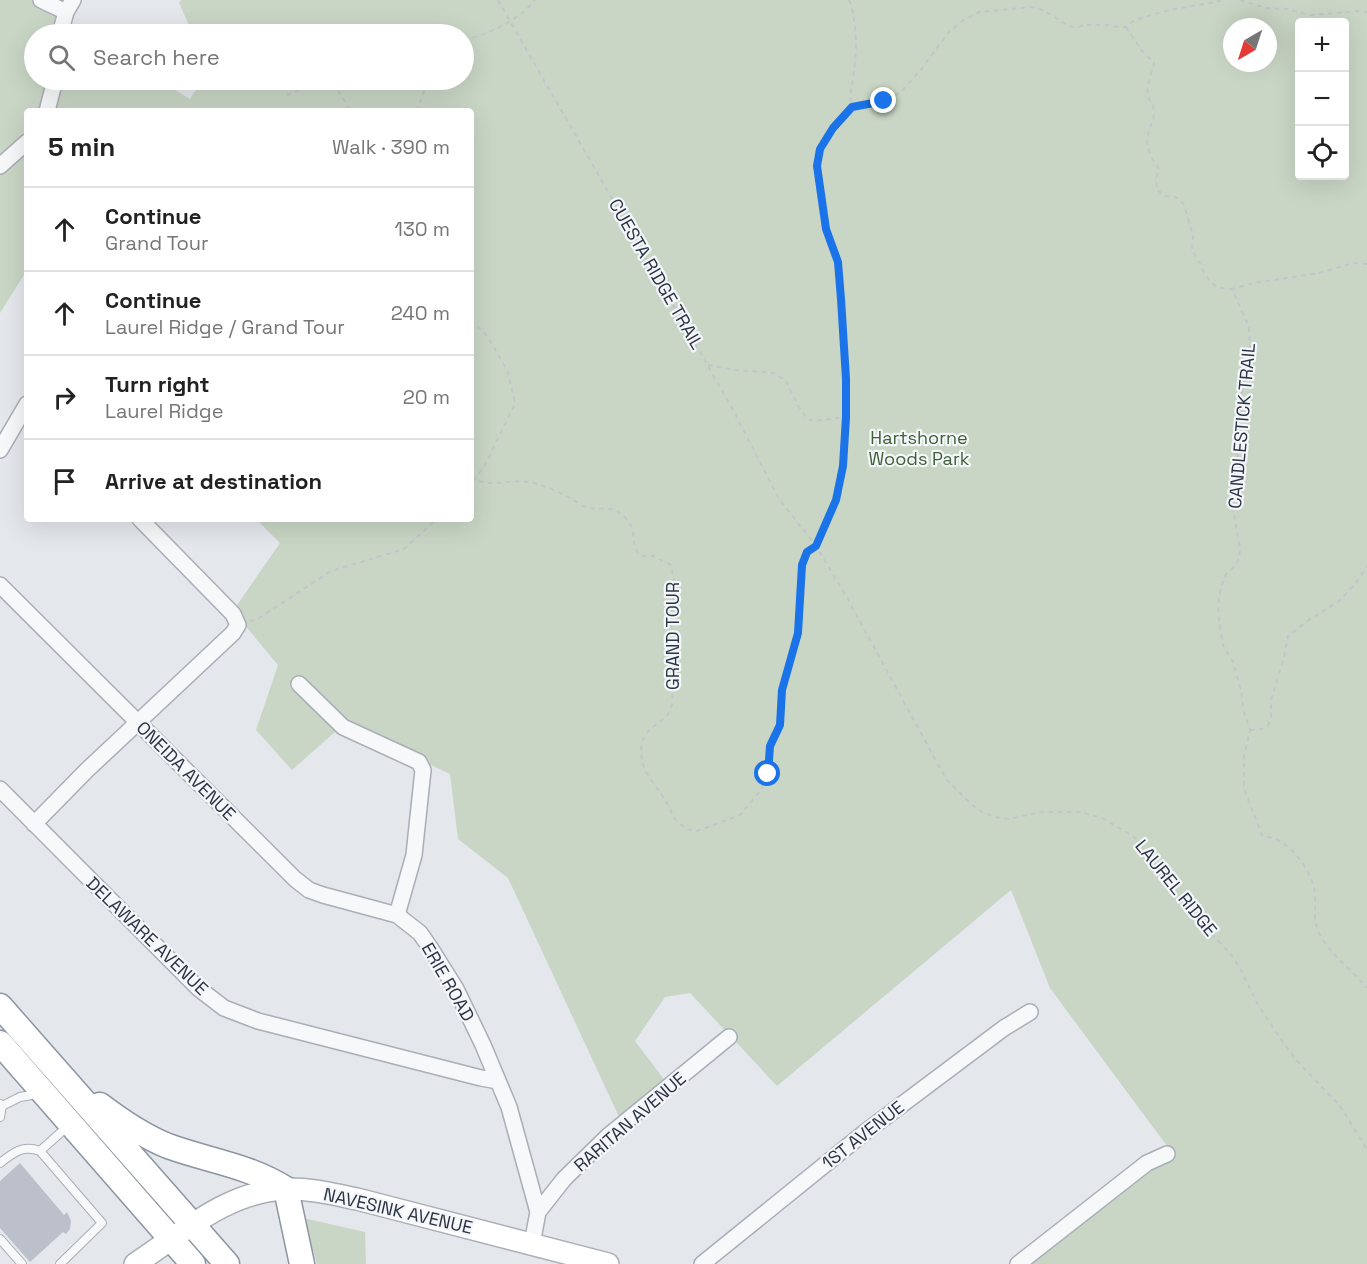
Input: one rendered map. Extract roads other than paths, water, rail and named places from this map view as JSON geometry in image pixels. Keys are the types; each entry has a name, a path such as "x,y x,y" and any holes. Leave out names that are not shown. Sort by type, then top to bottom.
{"highway":[{"path":"0,1006 227,1264"},
{"path":"0,1043 193,1264"},
{"path":"65,1080 128,1125 156,1141 249,1170 286,1189 302,1264"}],"main road":[{"name":"NAVESINK AVENUE","path":"135,1264 192,1225 236,1200 286,1189 357,1199 608,1264"}],"street":[{"path":"41,0 69,6 63,24"},
{"path":"48,108 52,90"},
{"path":"0,166 24,145"},
{"path":"0,450 24,409"},
{"path":"34,824 87,770 233,633 238,625 233,614 143,522"},
{"name":"ONEIDA AVENUE","path":"0,585 295,879 316,892 350,904 397,915"},
{"path":"299,684 343,726 419,762 423,770 414,855 397,915"},
{"name":"DELAWARE AVENUE","path":"0,789 198,988 224,1008 258,1021 498,1081"},
{"name":"ERIE ROAD","path":"397,915 420,933 456,989 509,1107 538,1212 532,1245"},
{"name":"1ST AVENUE","path":"702,1264 864,1133 1004,1028 1030,1012"},
{"name":"RARITAN AVENUE","path":"538,1212 564,1179 608,1136 729,1038"},
{"path":"1018,1264 1147,1163 1167,1154"}],"lane":[{"path":"1,1117 1,1105 21,1097 44,1093"},
{"path":"40,1151 71,1123"},
{"path":"0,1162 15,1151 29,1147 40,1151 102,1223 60,1264"},
{"path":"0,1239 22,1264"}],"park label":[{"name":"Hartshorne Woods Park","path":"919,448"}]}
